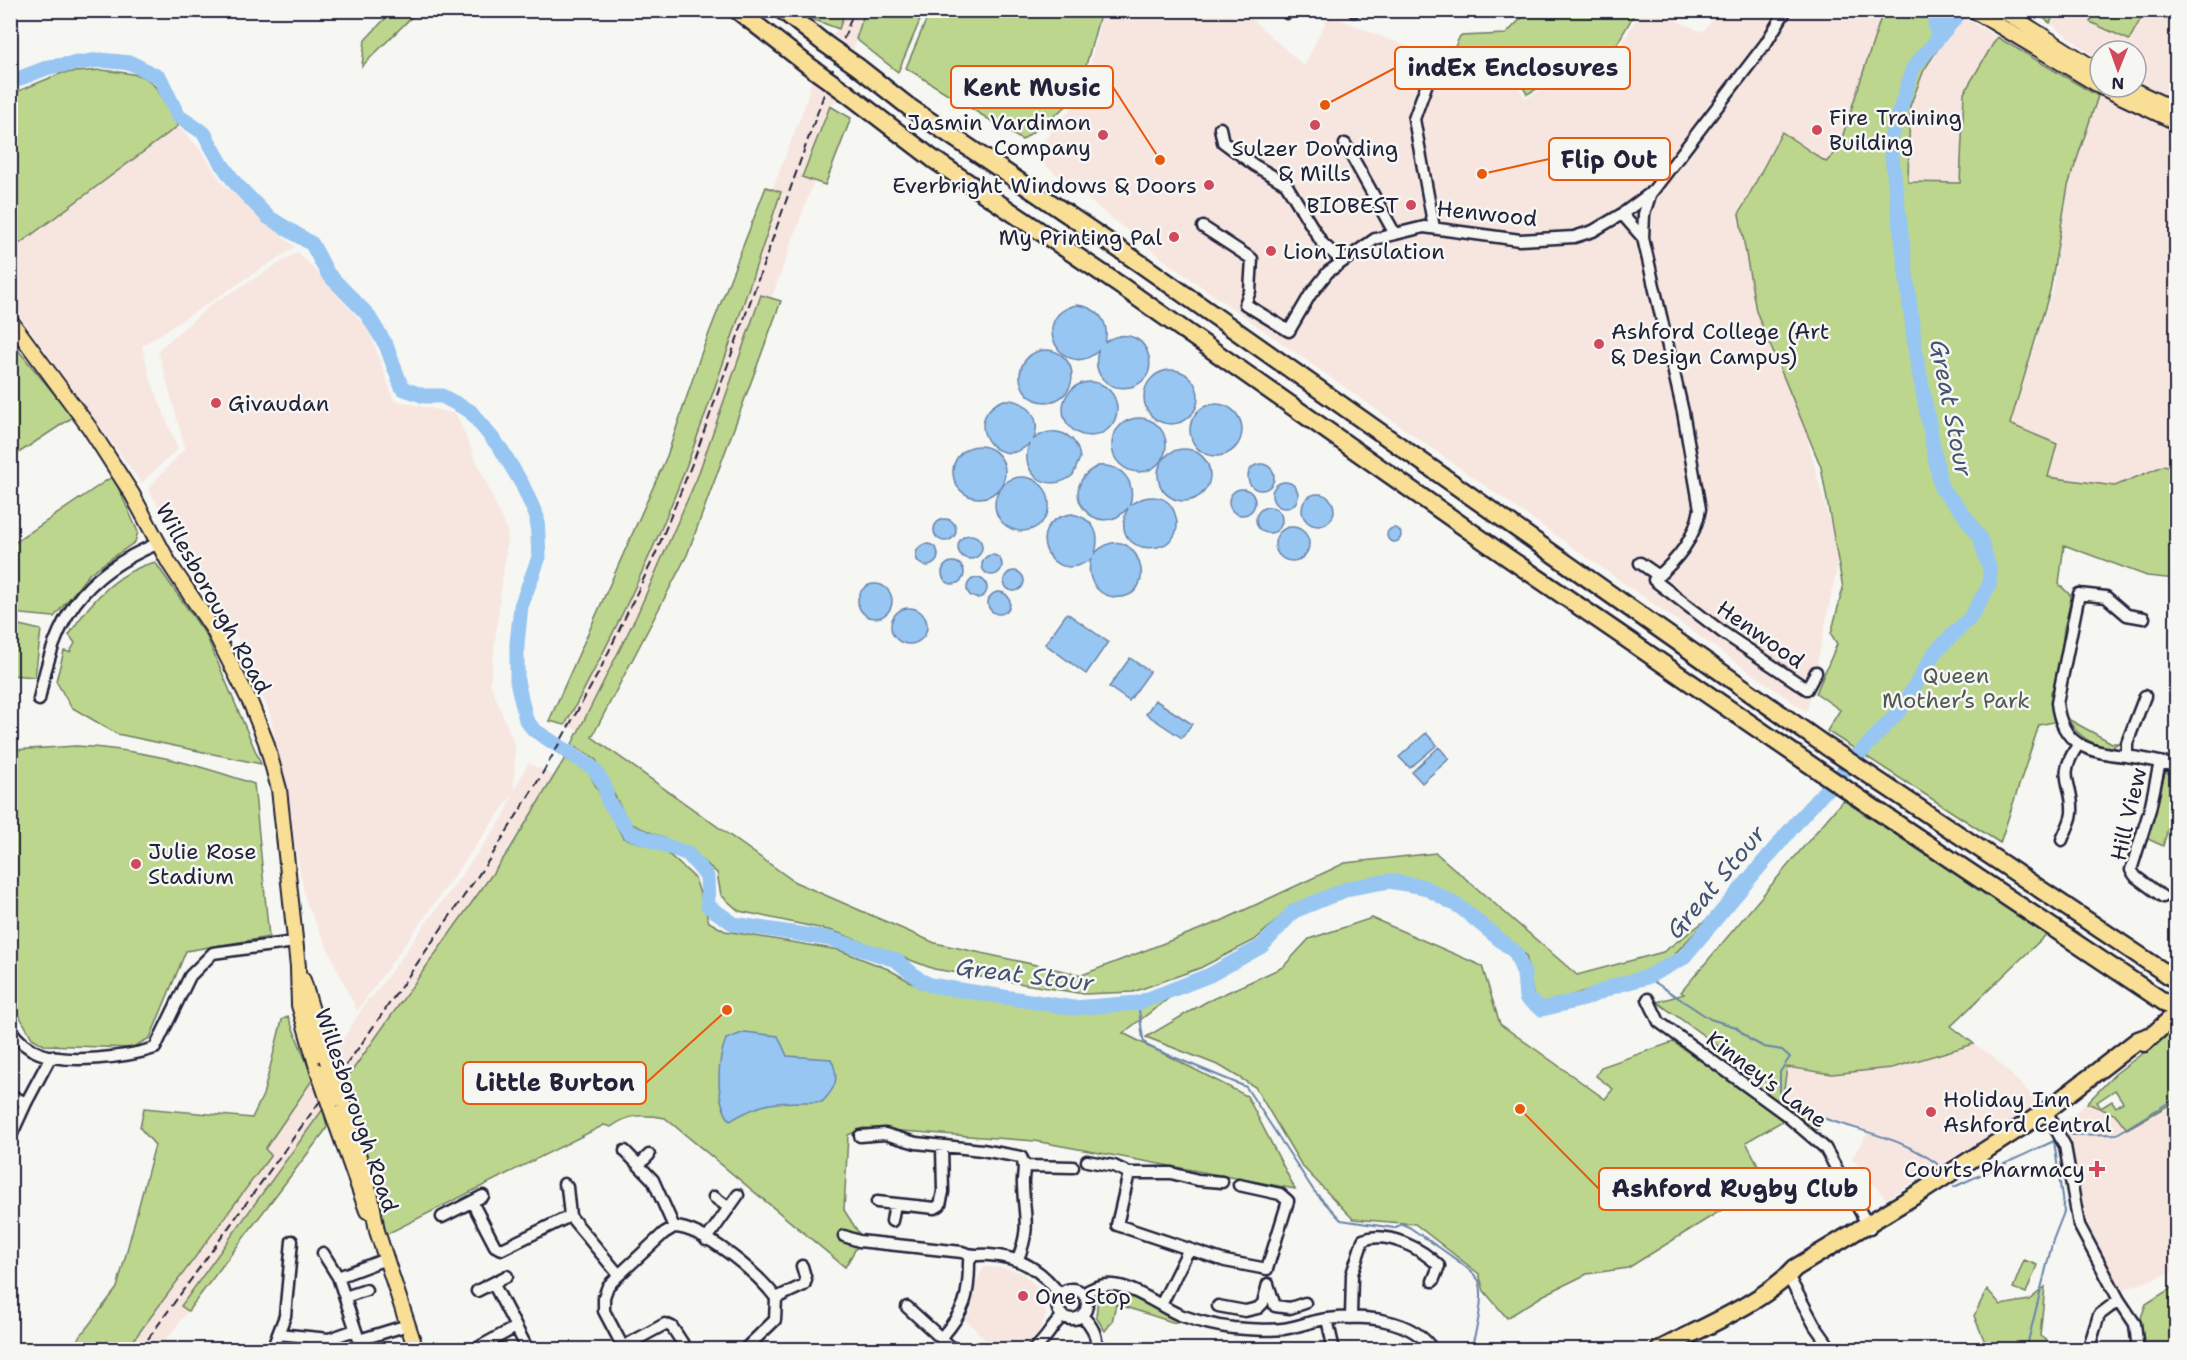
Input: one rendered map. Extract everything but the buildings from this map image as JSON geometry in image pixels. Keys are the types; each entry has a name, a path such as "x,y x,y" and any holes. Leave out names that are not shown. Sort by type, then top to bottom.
{"highway":[{"path":"737,10 933,159 2173,1015 2142,1045 2051,1119 1869,1228 1805,1271 1788,1276 1742,1306 1659,1350"},
{"path":"782,10 909,107 1141,264 1826,746 2176,980"}],"main road":[{"path":"2002,10 2088,64"},
{"path":"1973,11 1993,16 2088,78"},
{"path":"2148,97 2176,110"},
{"path":"2127,99 2176,122"},
{"name":"Willesborough Road","path":"10,320 89,427 132,494 159,543 213,629 251,704 266,742 279,789 298,967 299,1005 318,1071 336,1105 371,1197 377,1231 416,1350"},
{"name":"Willesborough Road","path":"298,967 326,1058 336,1105"}],"street":[{"name":"Henwood","path":"1203,227 1252,260 1250,291 1245,304 1289,331 1310,295 1328,272 1375,240 1424,227 1520,240 1554,239 1593,231 1623,214 1652,192 1766,43 1786,10"},
{"path":"1430,75 1414,119 1434,228"},
{"path":"1221,128 1223,142 1254,165 1286,184 1322,243 1342,261"},
{"path":"1345,144 1395,234"},
{"name":"Henwood","path":"1652,192 1644,214 1643,238 1683,412 1700,509 1698,521 1685,548 1654,580 1722,632 1807,689 1816,672"},
{"name":"Henwood","path":"1623,214 1643,238"},
{"path":"39,700 51,647 76,601 99,578 130,555 159,543"},
{"name":"Henwood","path":"1640,562 1659,576"},
{"path":"2144,618 2127,615 2106,597 2076,589 2057,703 2058,715 2067,733 2078,745 2104,755 2127,756 2176,766"},
{"path":"2127,756 2127,744 2145,696"},
{"path":"2062,840 2072,814 2062,791 2067,763 2078,745"},
{"name":"Hill View","path":"2160,762 2150,809 2131,870 2136,877 2163,897"},
{"path":"10,1029 17,1038 38,1053 51,1056 100,1058 135,1055 155,1048 190,976 213,953 295,942"},
{"name":"Kinney's Lane","path":"1648,999 1659,1022 1785,1114 1825,1148 1869,1228"},
{"path":"10,1138 51,1056"},
{"path":"10,1095 26,1103"},
{"path":"2051,1119 2065,1146 2079,1225 2119,1300 2135,1324 2138,1350"},
{"path":"860,1136 885,1134 942,1147 1007,1154 1021,1158 1024,1166 1022,1184 1028,1228 1018,1259"},
{"path":"877,1202 935,1208 940,1205 943,1192 942,1147"},
{"path":"626,1151 653,1180 674,1227"},
{"path":"639,1165 649,1155"},
{"path":"1087,1161 1114,1166 1129,1173 1148,1171 1222,1182"},
{"path":"1024,1166 1073,1167"},
{"path":"1129,1173 1117,1225 1225,1261 1267,1269"},
{"path":"564,1184 567,1187 570,1216 619,1275"},
{"path":"1239,1185 1280,1194 1288,1201 1267,1269 1268,1284 1275,1306 1290,1308 1305,1303"},
{"path":"706,1240 738,1195"},
{"path":"442,1217 483,1196"},
{"path":"714,1197 728,1207"},
{"path":"472,1202 495,1246 502,1250 570,1216"},
{"path":"892,1221 895,1204"},
{"path":"674,1227 691,1230 750,1270 776,1298 775,1320 744,1350"},
{"path":"674,1227 608,1286 603,1303 621,1348 662,1325 669,1324 687,1350"},
{"path":"844,1236 859,1241 962,1252 972,1257 983,1255 1018,1259 1038,1273 1060,1295"},
{"path":"1351,1318 1353,1274 1363,1240 1378,1237 1406,1243 1430,1256 1439,1266 1433,1281"},
{"path":"272,1350 285,1316 292,1241"},
{"path":"1161,1305 1189,1249"},
{"path":"323,1253 338,1277 359,1340 408,1325"},
{"path":"942,1337 964,1308 969,1262 972,1257"},
{"path":"338,1277 386,1259"},
{"path":"776,1298 804,1284 806,1280 802,1266"},
{"path":"477,1291 507,1276"},
{"path":"1788,1276 1815,1326 1833,1350"},
{"path":"493,1283 528,1350"},
{"path":"1218,1306 1245,1311 1258,1308 1268,1284"},
{"path":"1084,1294 1091,1288 1120,1286 1139,1291 1161,1305 1199,1321 1232,1328 1284,1329 1327,1319 1351,1318 1385,1322 1412,1329 1426,1340 1433,1350"},
{"path":"1060,1295 1072,1289 1084,1294"},
{"path":"345,1297 366,1290"},
{"path":"1060,1295 1058,1308 1063,1316 1072,1319 1082,1316 1087,1308 1084,1294"},
{"path":"2088,1350 2099,1315 2119,1300"},
{"path":"907,1307 954,1350"},
{"path":"1034,1350 1063,1316"},
{"path":"1082,1316 1089,1321 1096,1335 1096,1350"},
{"path":"1327,1319 1334,1350"},
{"path":"481,1346 516,1328"},
{"path":"278,1334 329,1340 355,1330"}],"shaded area":[{"path":"845,11 865,11 853,50 832,34 839,29"},
{"path":"1102,11 1243,11 1304,66 1329,15 1430,56 1434,73 1463,58 1467,75 1502,57 1525,98 1563,80 1577,62 1589,61 1608,67 1641,11 1654,11 1703,32 1719,11 1883,11 1838,150 1826,162 1782,133 1738,220 1783,347 1839,558 1807,712 1168,263 1032,155 1084,93"},
{"path":"2034,11 2176,11 2176,102 2148,89 2148,39 2088,39 2088,52"},
{"path":"1960,15 1997,37 1964,93 1960,184 1908,182 1910,106 1924,70"},
{"path":"812,79 838,100 830,106 802,177 814,181 772,297 761,295 697,478 663,558 636,617 578,730 565,725 624,612 684,473 781,192 773,188 805,105"},
{"path":"2097,99 2105,99 2176,128 2176,472 2165,466 2115,486 2047,477 2010,425 2053,289 2068,186"},
{"name":"Givaudan","path":"178,126 199,148 224,185 295,247 142,346 150,378 178,449 141,483 11,304 10,250"},
{"path":"298,252 369,330 394,400 456,414 508,533 490,683 515,746 514,790 528,763 554,776 470,909 344,1082 333,1055 368,999 373,996 503,818 513,794 357,1011 306,902 270,714 231,623 148,489 185,448 158,350 212,304"},
{"path":"1974,1044 1991,1055 2040,1103 1886,1199 1852,1158 1868,1132 1795,1109 1783,1096 1787,1067 1832,1074 1892,1068"},
{"path":"313,1079 323,1109 181,1306 188,1311 159,1349 127,1350 271,1156 265,1149"},
{"path":"2176,1101 2176,1271 2119,1291 2086,1219 2063,1123 2087,1103 2116,1115"},
{"path":"984,1267 1004,1268 1023,1273 1038,1288 1046,1315 1037,1337 1018,1349 994,1349 965,1319 971,1312 973,1289"}],"green space":[{"path":"393,10 418,11 362,66 365,40"},
{"path":"930,10 1101,11 1077,98 1022,140 906,68"},
{"path":"1529,10 1636,11 1606,63 1577,56 1561,77 1527,94 1503,54 1466,70 1467,56 1451,55 1460,36 1506,34"},
{"path":"2096,10 2166,11 2160,17 2144,13 2130,39 2090,22"},
{"path":"802,11 845,11 839,29 812,19"},
{"path":"865,11 924,11 898,72 856,39"},
{"name":"Queen Mother’s Park","path":"1883,11 1953,11 1960,15 1924,70 1910,106 1908,182 1960,183 1964,93 1997,37 2088,90 2088,99 2097,99 2068,186 2050,291 2010,424 2057,444 2048,477 2115,486 2165,465 2176,472 2176,579 2147,576 2064,545 2059,584 2072,597 2064,628 2060,672 2051,692 2054,722 2039,725 2000,843 1827,731 1840,710 1816,693 1837,644 1831,634 1843,588 1821,467 1756,311 1739,214 1782,132 1826,162 1838,150"},
{"path":"2034,11 2054,11 2055,12 2050,23"},
{"path":"101,70 134,75 151,82 178,126 11,250 11,94 62,73"},
{"path":"830,106 851,118 825,185 802,177"},
{"path":"766,187 781,192 709,404 657,539 628,602 565,725 549,721 667,456 701,354"},
{"path":"761,295 781,301 687,555 592,737 795,882 935,943 1082,975 1221,921 1345,863 1436,853 1577,975 1663,952 1710,917 1664,965 1545,1004 1533,995 1526,955 1484,928 1427,882 1388,876 1350,884 1292,906 1255,940 1200,968 1133,992 1084,994 934,969 833,931 739,911 721,895 717,873 689,849 629,823 596,760 572,744 636,617 697,478"},
{"path":"10,340 73,417 11,458 10,458"},
{"path":"113,476 138,532 135,542 90,573 54,617 11,613 15,624 41,630 35,677 11,675 10,546"},
{"path":"155,562 206,635 261,764 117,734 71,707 56,681 64,651 70,652 75,643 69,635 95,600 129,573"},
{"path":"2068,719 2112,743 2119,743 2110,748 2091,742 2076,730"},
{"name":"Julie Rose Stadium","path":"76,746 122,750 166,758 254,784 269,937 186,951 150,1038 131,1048 44,1045 32,1038 11,1001 10,791 18,790 13,750"},
{"path":"565,758 588,771 623,838 665,851 695,878 709,922 725,931 839,950 888,969 923,989 1078,1013 1132,1007 1181,989 1123,1033 1247,1096 1295,1189 1035,1141 863,1128 848,1135 844,1210 862,1238 845,1267 665,1118 643,1116 630,1117 611,1127 604,1125 385,1235 365,1148 344,1082 510,849"},
{"path":"2165,773 2176,774 2176,801 2163,846 2146,838"},
{"path":"1843,800 2048,933 1951,1026 1974,1044 1892,1068 1832,1074 1787,1067 1783,1096 1795,1109 1823,1121 1817,1130 1803,1125 1757,1087 1746,1066 1657,1002 1684,994 1681,992"},
{"path":"1372,918 1482,966 1500,1024 1605,1099 1613,1089 1596,1076 1601,1067 1673,1042 1786,1119 1746,1142 1767,1182 1628,1268 1587,1274 1544,1295 1507,1318 1484,1291 1479,1274 1415,1224 1353,1219 1302,1166 1255,1087 1220,1066 1146,1037 1206,1002 1283,967 1309,939"},
{"path":"288,1016 313,1079 265,1149 271,1155 127,1349 83,1349 75,1343 117,1288 155,1145 140,1128 144,1108 252,1118 263,1095 282,1020"},
{"path":"2176,1032 2176,1101 2127,1129 2116,1115 2087,1103 2115,1074 2167,1035","holes":["2115,1090 2123,1102 2116,1107 2112,1101 2101,1108 2097,1102"]},
{"path":"323,1109 327,1127 324,1132 188,1311 181,1306"},
{"path":"2024,1260 2037,1265 2026,1293 2013,1288"},
{"path":"2176,1285 2176,1349 2129,1350 2146,1304"},
{"path":"2045,1287 2040,1336 2059,1349 1988,1349 1974,1316 1987,1289 2001,1305 2029,1300"},
{"path":"1109,1290 1123,1291 1179,1318 1175,1323 1116,1304 1112,1322 1105,1331 1096,1317 1098,1297"}],"water":[{"path":"1077,305 1091,309 1101,317 1106,328 1105,342 1123,335 1131,336 1142,344 1149,357 1149,371 1143,380 1134,386 1122,388 1111,385 1102,378 1097,367 1098,351 1085,359 1073,359 1055,344 1052,333 1054,321 1062,311"},
{"path":"1041,350 1051,350 1061,354 1068,361 1072,376 1068,391 1061,398 1051,402 1041,402 1031,398 1024,391 1020,381 1020,371 1024,361 1031,354"},
{"path":"1171,370 1181,372 1190,378 1196,387 1198,397 1196,407 1190,416 1181,422 1171,424 1161,422 1152,416 1146,407 1144,397 1146,387 1152,378 1161,372"},
{"path":"1090,382 1100,384 1109,390 1115,399 1117,409 1115,419 1109,428 1100,434 1090,436 1080,434 1071,428 1065,419 1063,409 1065,399 1071,390 1080,384"},
{"path":"1004,400 1020,403 1031,411 1036,423 1034,439 1049,432 1056,432 1069,437 1074,442 1080,458 1073,475 1064,481 1046,482 1032,472 1028,464 1029,444 1017,451 1005,452 995,448 987,440 983,429 984,418 991,408"},
{"path":"1211,404 1221,404 1235,411 1242,430 1235,449 1221,456 1211,456 1201,452 1194,445 1190,435 1190,425 1194,415 1201,408"},
{"path":"1139,418 1149,420 1158,426 1164,435 1166,445 1164,455 1158,464 1149,470 1139,472 1129,470 1120,464 1114,455 1112,445 1114,435 1120,426 1129,420"},
{"path":"974,446 984,446 998,453 1005,472 998,491 984,498 974,498 964,494 957,487 953,477 953,467 957,457 964,450"},
{"path":"1179,449 1189,449 1203,456 1210,475 1203,494 1189,501 1179,501 1169,497 1162,490 1158,480 1158,470 1162,460 1169,453"},
{"path":"1261,464 1270,468 1274,477 1270,486 1261,490 1252,486 1248,477 1252,468"},
{"path":"1098,466 1114,468 1126,476 1131,489 1130,505 1142,499 1156,497 1172,507 1177,529 1171,540 1161,546 1148,548 1137,545 1127,537 1124,525 1128,508 1116,517 1103,520 1092,516 1084,509 1079,498 1079,487 1085,476"},
{"path":"1022,477 1032,479 1041,485 1047,494 1049,504 1047,514 1041,523 1032,529 1022,531 1012,529 1003,523 997,514 995,504 997,494 1003,485 1012,479"},
{"path":"1285,482 1294,486 1298,495 1294,504 1285,508 1276,504 1272,495 1276,486"},
{"path":"1242,489 1251,493 1255,502 1251,511 1242,515 1233,511 1229,502 1233,493"},
{"path":"1318,494 1329,499 1334,510 1329,521 1318,526 1307,521 1302,510 1307,499"},
{"path":"1269,507 1278,511 1282,520 1278,529 1269,533 1260,529 1256,520 1260,511"},
{"path":"1072,514 1085,519 1094,528 1097,539 1095,553 1110,544 1122,544 1132,550 1139,562 1141,574 1138,586 1130,595 1114,597 1101,592 1091,578 1091,559 1076,566 1063,566 1053,560 1046,550 1044,539 1047,528 1056,519"},
{"path":"945,519 953,522 956,530 953,538 945,541 937,538 934,530 937,522"},
{"path":"1292,527 1304,532 1309,544 1304,556 1292,561 1280,556 1275,544 1280,532"},
{"path":"1391,528 1397,528 1401,535 1397,542 1391,542 1387,538 1387,532"},
{"path":"970,535 978,539 982,547 978,555 970,559 962,555 958,547 962,539"},
{"path":"923,544 931,544 938,551 938,559 931,566 923,566 916,559 916,551"},
{"path":"988,555 996,555 1002,561 1002,569 996,575 988,575 982,569 982,561"},
{"path":"953,562 961,565 964,573 961,581 953,584 945,581 942,573 945,565"},
{"path":"1014,571 1021,574 1024,581 1021,588 1014,591 1007,588 1004,581 1007,574"},
{"path":"977,578 984,581 987,588 984,595 977,598 970,595 967,588 970,581"},
{"path":"875,584 887,589 892,601 887,613 875,618 863,613 858,601 863,589"},
{"path":"999,592 1009,599 1010,603 1003,613 999,614 989,607 988,603 995,593"},
{"path":"909,608 921,614 927,626 921,638 909,644 897,638 891,626 897,614"},
{"path":"1067,613 1108,642 1086,674 1045,644"},
{"path":"1130,658 1150,672 1129,701 1109,687"},
{"path":"1155,700 1192,724 1182,738 1146,714"},
{"path":"1426,733 1437,745 1410,768 1399,757"},
{"path":"1439,747 1449,759 1422,783 1412,772"},
{"path":"745,1032 778,1036 787,1056 831,1059 836,1077 831,1092 822,1102 764,1105 730,1121 722,1103 719,1070 726,1039"}],"waterway":[{"path":"1938,10 1935,23 1938,38"},
{"name":"Great Stour","path":"10,82 49,67 100,60 131,63 160,78 178,116 204,133 236,184 268,217 312,244 328,274 367,314 386,345 402,388 424,396 442,396 470,411 501,449 522,484 537,517 539,557 521,606 517,644 517,681 526,720 534,730 593,768 604,784 608,801 629,832 688,854 707,876 708,906 734,924 831,939 896,960 920,980 930,985 1073,1008 1138,1003 1210,975 1262,946 1294,911 1350,888 1389,881 1424,887 1460,907 1516,953 1524,974 1526,998 1542,1009 1584,999 1614,986 1647,977 1683,958 1802,816 1901,709 1935,652 1970,618 1989,586 1990,570 1980,538 1961,510 1941,488 1916,355 1890,141 1913,68 1962,10"},
{"path":"1647,977 1710,1019 1736,1027 1749,1039 1764,1047 1782,1050 1790,1057 1780,1072 1780,1098 1791,1107 1902,1144 1942,1168"},
{"path":"1138,1003 1143,1039 1147,1046 1246,1087 1314,1191 1341,1220 1394,1228 1402,1224 1447,1253 1475,1275 1481,1287 1481,1296 1477,1325 1470,1350"},
{"path":"2072,1135 2117,1134 2176,1098"},
{"path":"1954,1187 2054,1141 2064,1212 2053,1240 2026,1350"}],"railway":[{"path":"140,1350 362,1043 491,857 541,776 599,672 655,555 696,454 854,10"}],"place":[{"name":"indEx Enclosures","path":"1325,105"},
{"name":"Sulzer Dowding & Mills","path":"1315,125"},
{"name":"Fire Training Building","path":"1817,130"},
{"name":"Jasmin Vardimon Company","path":"1103,135"},
{"name":"Kent Music","path":"1160,160"},
{"name":"Flip Out","path":"1482,174"},
{"name":"Everbright Windows & Doors","path":"1209,185"},
{"name":"BIOBEST","path":"1411,205"},
{"name":"My Printing Pal","path":"1174,237"},
{"name":"Lion Insulation","path":"1271,251"},
{"name":"Ashford College (Art & Design Campus)","path":"1599,344"},
{"name":"Givaudan","path":"216,403"},
{"name":"Julie Rose Stadium","path":"136,864"},
{"name":"Little Burton","path":"727,1010"},
{"name":"Ashford Rugby Club","path":"1520,1109"},
{"name":"Holiday Inn Ashford Central","path":"1931,1112"},
{"name":"Courts Pharmacy","path":"2097,1169"},
{"name":"One Stop","path":"1023,1296"}]}
